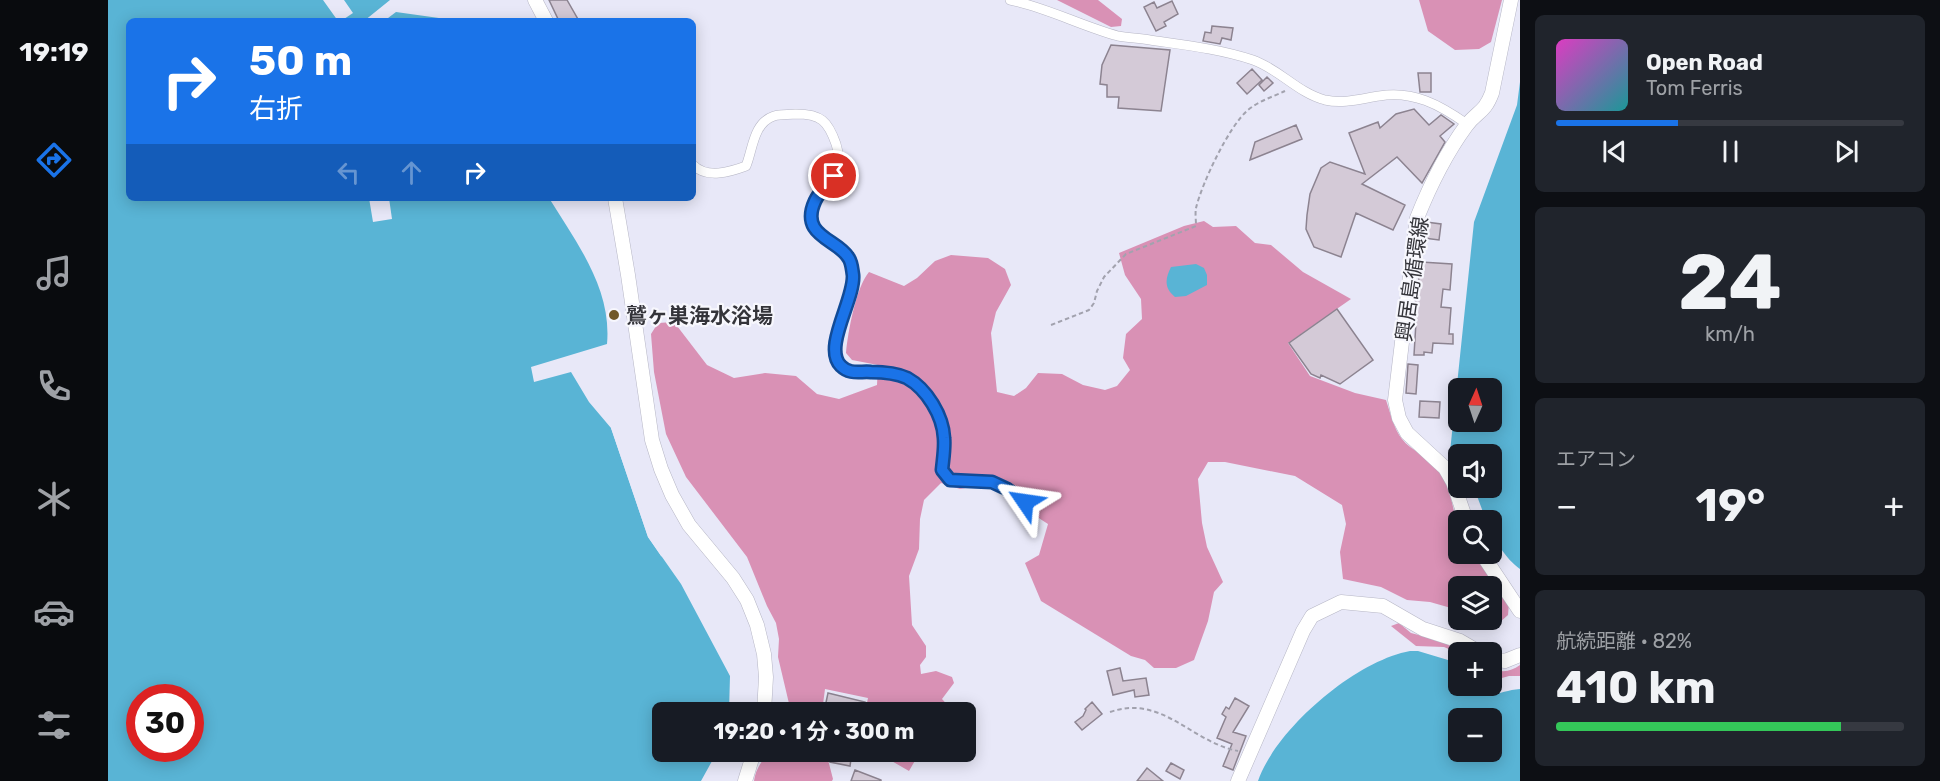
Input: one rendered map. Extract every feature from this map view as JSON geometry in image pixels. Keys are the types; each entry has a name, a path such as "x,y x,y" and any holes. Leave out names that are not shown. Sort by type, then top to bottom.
{"main road":[{"path":"535,0 544,18"},
{"name":"興居島循環線","path":"1463,510 1454,482 1445,468 1407,434 1399,418 1395,400 1406,328 1418,218 1428,191 1467,124 1487,106 1492,93 1511,0"},
{"path":"615,201 652,440 668,487 689,525 733,578 747,600 757,625 764,654 765,702"},
{"path":"1489,564 1520,610"},
{"path":"1238,781 1303,631 1312,616 1341,603 1383,606 1423,629 1463,642"},
{"path":"1502,660 1520,655"},
{"path":"745,781 751,762"}],"street":[{"path":"1010,0 1033,5 1121,36 1205,48 1253,60 1278,72 1295,85 1322,99 1338,102 1400,94 1419,98 1438,106 1467,124"},
{"path":"696,168 714,174 731,172 746,166 758,128 769,118 780,115 812,114 822,120 831,130 838,151 839,165 834,176 816,199 811,211 812,222 819,235 848,256 853,278 835,344 835,356 840,366 852,373 868,371 907,378 932,403 943,425 945,441 942,470 950,480 992,482 1025,502"}],"path":[{"path":"1051,325 1089,310 1104,277 1126,254 1196,226 1196,210 1201,193 1230,134 1247,111 1265,99 1295,85"},
{"path":"1110,712 1135,707 1156,711 1233,750 1250,753"}],"shaded area":[{"path":"1057,0 1098,0 1122,19 1121,26 1111,27"},
{"path":"1419,0 1502,0 1491,42 1479,49 1455,50 1428,31"},
{"path":"1204,221 1213,227 1236,226 1255,243 1271,245 1303,272 1351,299 1288,343 1310,376 1355,393 1386,400 1399,435 1410,447 1434,464 1447,487 1448,498 1451,498 1454,510 1448,510 1448,564 1480,564 1489,576 1448,576 1448,607 1430,602 1407,600 1381,587 1343,579 1340,552 1346,524 1342,505 1295,476 1225,462 1208,462 1198,479 1202,523 1207,547 1223,582 1214,592 1208,621 1194,660 1176,668 1154,668 1145,660 1131,656 1041,601 1025,563 1039,555 1048,524 1007,495 989,487 960,489 941,483 924,500 920,519 919,549 909,576 912,625 926,646 926,657 920,665 921,674 936,671 952,677 954,683 942,699 945,702 867,702 868,698 825,689 823,702 789,702 778,657 779,639 776,623 747,557 686,477 666,434 654,372 651,334 658,323 674,322 707,365 734,378 765,373 796,376 817,394 839,399 877,385 878,365 852,360 846,353 860,288 869,272 904,286 917,278 935,261 951,255 988,258 1005,269 1011,285 996,312 991,333 997,392 1014,396 1026,388 1038,373 1062,374 1083,385 1105,390 1117,386 1130,370 1123,358 1126,334 1142,319 1141,299 1125,275 1119,253 1184,226"},
{"path":"1502,593 1509,603 1508,615 1502,620"},
{"path":"1399,623 1411,633 1448,643 1448,649 1416,646 1391,626"},
{"path":"1520,665 1520,676 1502,678 1502,671"},
{"path":"762,762 829,762 833,779 832,781 754,781"},
{"path":"893,762 914,762 909,771"}],"water":[{"path":"108,0 390,0 368,18 126,18 126,201 551,201 581,249 598,286 604,304 607,344 531,367 534,382 571,372 589,402 611,428 648,537 681,584 730,676 729,702 652,702 652,762 711,762 701,781 108,781"},
{"path":"396,12 439,18 388,18"},
{"path":"1520,82 1520,569 1502,550 1502,510 1482,510 1478,498 1502,498 1502,444 1451,444 1452,432 1502,432 1502,378 1458,378 1474,222 1517,105"},
{"path":"1196,264 1204,268 1207,285 1186,296 1175,297 1167,283 1171,267"},
{"path":"1418,651 1448,660 1448,696 1502,696 1502,692 1520,689 1520,781 1258,781 1267,761 1300,720 1320,700 1366,668 1388,657"}],"pier":[{"path":"323,0 344,0 353,13 346,18 336,18"},
{"path":"370,201 389,201 392,219 373,222"},
{"path":"612,424 651,536 667,559 661,556 648,537 611,428"}],"building":[{"path":"549,0 567,0 577,18 558,18"},
{"path":"1172,1 1178,14 1164,22 1166,26 1156,31 1144,7 1154,2 1157,8"},
{"path":"1212,26 1233,28 1231,40 1222,38 1220,44 1203,41 1205,32 1211,33"},
{"path":"1111,45 1170,50 1161,111 1118,108 1119,97 1107,97 1107,85 1100,84 1102,65"},
{"path":"1252,69 1262,80 1247,94 1237,83"},
{"path":"1418,73 1431,73 1431,92 1420,92"},
{"path":"1267,77 1273,83 1264,91 1259,85"},
{"path":"1414,109 1429,125 1441,115 1454,124 1440,136 1445,142 1422,183 1397,157 1362,184 1405,205 1393,230 1356,213 1341,257 1314,247 1306,229 1307,215 1310,194 1321,168 1330,162 1365,174 1349,133 1378,122 1380,128 1396,114"},
{"path":"1296,125 1302,139 1250,160 1255,142"},
{"path":"1426,222 1441,224 1439,240 1424,238"},
{"path":"1421,262 1452,264 1450,290 1443,289 1441,307 1451,308 1449,334 1453,334 1453,344 1433,343 1432,353 1424,352 1424,355 1414,355 1416,322 1413,322"},
{"path":"1337,309 1373,360 1340,384 1321,375 1320,378 1311,374 1289,343"},
{"path":"1408,364 1418,365 1416,394 1406,393"},
{"path":"1420,401 1440,402 1439,418 1419,417"},
{"path":"1120,668 1123,681 1146,678 1149,695 1135,697 1134,690 1113,695 1107,671"},
{"path":"828,693 865,702 826,702"},
{"path":"1235,698 1249,706 1233,732 1246,736 1233,770 1223,766 1232,744 1217,738 1226,717 1222,714 1226,707 1229,709"},
{"path":"1092,702 1102,714 1082,730 1075,722 1083,716 1085,709"},
{"path":"830,762 851,762 850,766"},
{"path":"1171,763 1184,770 1180,779 1166,771"},
{"path":"1147,768 1163,781 1137,781"},
{"path":"855,770 881,780 881,781 851,781"}],"place":[{"name":"鷲ヶ巣海水浴場","path":"614,315"}],"route":[{"path":"834,176 816,199 811,211 812,222 819,235 848,256 851,266 853,278 835,344 835,356 840,366 852,373 868,371 907,378 932,403 943,425 945,441 942,470 950,480 992,482 1025,502"}]}
